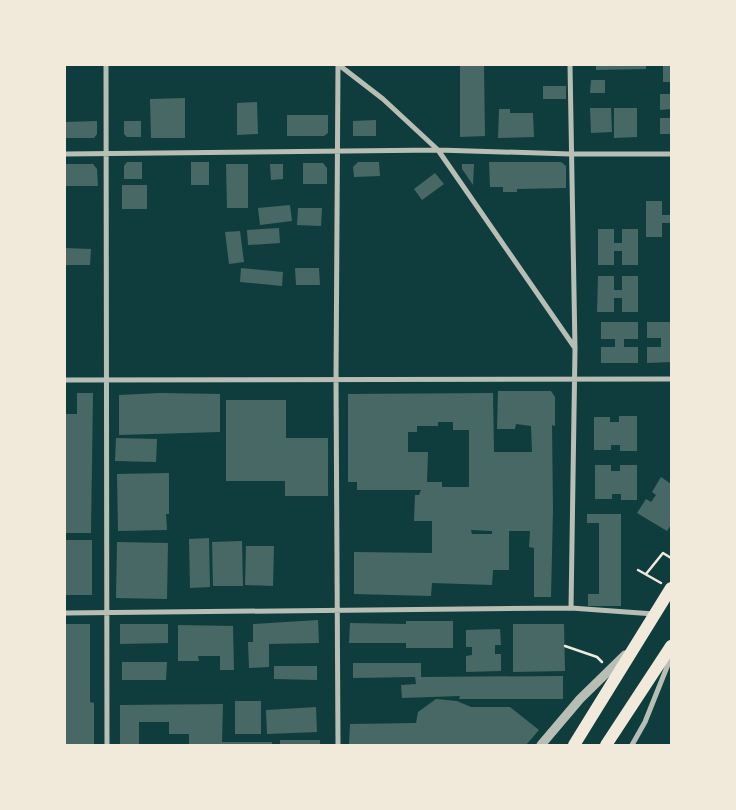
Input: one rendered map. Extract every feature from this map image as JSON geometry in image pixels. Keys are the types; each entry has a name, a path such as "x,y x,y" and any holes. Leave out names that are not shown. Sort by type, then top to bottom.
{"main road":[{"path":"574,745 671,588"},
{"path":"606,745 671,646"}],"street":[{"path":"106,65 107,745"},
{"path":"338,65 383,99 438,150 575,349"},
{"path":"338,65 336,380 338,745"},
{"path":"570,65 570,154 575,349 571,608"},
{"path":"65,154 438,150 570,154 671,154"},
{"path":"65,380 671,379"},
{"path":"65,613 571,608 654,614"},
{"path":"541,745 580,699 636,645"},
{"path":"632,745 646,722 671,657"}],"path":[{"path":"646,574 663,553 671,558"},
{"path":"638,570 671,588"},
{"path":"565,646 597,658 610,670"}],"building":[{"path":"460,65 484,65 485,136 460,137"},
{"path":"596,65 646,65 646,69 596,70"},
{"path":"663,65 671,65 671,82 663,82"},
{"path":"591,80 605,80 605,93 590,93"},
{"path":"543,86 566,86 566,99 543,99"},
{"path":"660,94 671,94 671,109 660,110"},
{"path":"185,98 185,138 151,138 150,99"},
{"path":"257,102 258,134 237,135 237,103"},
{"path":"590,108 611,108 612,132 591,133"},
{"path":"614,108 637,108 637,137 614,138"},
{"path":"499,109 510,109 510,113 533,113 534,137 498,138"},
{"path":"287,115 328,115 328,133 324,136 287,136"},
{"path":"660,118 671,118 671,134 660,134"},
{"path":"376,120 376,136 353,136 353,121"},
{"path":"97,121 97,134 94,138 65,138 65,122"},
{"path":"124,121 141,121 141,137 127,137 124,134"},
{"path":"127,162 142,162 142,179 124,179 124,166"},
{"path":"191,162 209,162 209,185 191,185"},
{"path":"358,162 379,162 380,176 354,177 353,167"},
{"path":"489,162 561,162 566,166 566,188 517,189 517,192 503,192 503,187 490,187"},
{"path":"303,163 323,163 327,168 327,184 303,184"},
{"path":"65,164 93,164 97,169 98,186 65,186"},
{"path":"226,164 248,164 248,208 227,208"},
{"path":"270,164 283,164 283,179 271,180"},
{"path":"462,164 474,164 473,185 462,169"},
{"path":"435,173 444,184 422,200 414,189"},
{"path":"122,185 147,185 147,209 122,209"},
{"path":"646,201 662,201 662,215 671,215 671,223 662,223 662,237 646,237"},
{"path":"290,205 292,221 260,225 258,208"},
{"path":"298,208 322,208 321,226 297,225"},
{"path":"279,228 280,243 248,245 247,230"},
{"path":"598,229 614,229 614,243 622,243 622,229 638,229 638,265 622,265 622,251 614,251 614,265 598,265"},
{"path":"240,231 244,262 229,264 225,232"},
{"path":"65,248 91,249 90,265 65,265"},
{"path":"241,268 283,272 282,286 240,282"},
{"path":"295,268 319,268 320,285 296,285"},
{"path":"598,276 614,276 614,290 622,290 622,276 638,276 638,312 622,312 622,298 614,298 614,312 597,312"},
{"path":"601,322 638,322 638,339 624,339 624,347 638,347 638,363 601,363 601,347 615,347 615,339 601,339"},
{"path":"647,322 671,322 671,362 647,363 647,347 661,347 661,338 647,338"},
{"path":"498,391 551,391 555,397 555,426 552,425 551,597 534,597 534,548 529,547 530,531 509,531 509,570 493,570 492,585 432,583 431,596 354,594 354,552 432,553 432,521 414,521 415,495 419,495 421,490 357,490 357,482 348,482 348,394 493,393 494,452 532,452 531,426 516,424 515,429 497,429","holes":["438,422 453,422 453,430 469,430 469,487 442,487 442,482 427,482 428,452 408,452 408,432 417,432 417,426 438,426","471,530 492,531 492,534 472,534"]},
{"path":"77,393 93,393 91,533 65,533 65,414 77,414"},
{"path":"160,393 220,394 220,432 119,435 119,395"},
{"path":"226,400 286,400 286,438 328,438 328,496 285,496 285,481 226,481"},
{"path":"619,416 637,416 637,451 620,451 620,445 611,445 611,450 594,450 594,417 610,417 610,422 619,422"},
{"path":"116,438 157,439 156,462 115,461"},
{"path":"595,465 611,465 611,471 620,471 620,465 637,465 637,500 621,500 621,494 612,494 612,499 595,499"},
{"path":"169,473 169,514 166,514 167,530 118,531 117,474"},
{"path":"661,477 671,484 671,525 667,531 637,513 646,499 651,502 656,495 652,492"},
{"path":"587,514 621,514 621,606 588,606 588,594 599,594 599,523 587,523"},
{"path":"209,538 210,587 190,588 189,539"},
{"path":"65,540 92,540 92,595 65,595"},
{"path":"242,541 243,586 213,586 212,542"},
{"path":"117,542 168,543 167,599 116,598"},
{"path":"246,546 274,546 273,586 245,585"},
{"path":"318,620 319,643 269,644 269,667 249,668 248,642 253,642 253,624"},
{"path":"406,621 453,621 453,648 406,648 406,643 349,643 350,623 406,624"},
{"path":"65,624 90,624 90,702 94,703 94,745 65,745"},
{"path":"120,624 168,624 168,643 120,644"},
{"path":"513,624 564,624 565,671 513,672"},
{"path":"178,625 233,626 234,670 220,670 220,656 198,656 199,661 178,661"},
{"path":"500,629 501,645 495,645 495,654 501,654 501,671 466,672 466,656 472,655 472,647 466,647 466,630"},
{"path":"122,662 167,662 166,680 122,680"},
{"path":"353,663 421,663 421,677 563,676 563,699 459,699 460,696 402,698 401,685 416,684 415,677 353,678"},
{"path":"274,666 317,666 317,680 274,679"},
{"path":"436,699 457,701 471,707 510,707 539,730 526,745 349,745 350,724 416,723 418,712"},
{"path":"235,701 261,701 261,734 235,734"},
{"path":"223,704 222,742 272,742 272,745 189,745 189,734 169,734 169,722 139,722 139,744 120,744 120,705"},
{"path":"316,707 317,732 267,734 266,710"},
{"path":"280,740 320,740 320,745 280,745"}]}
